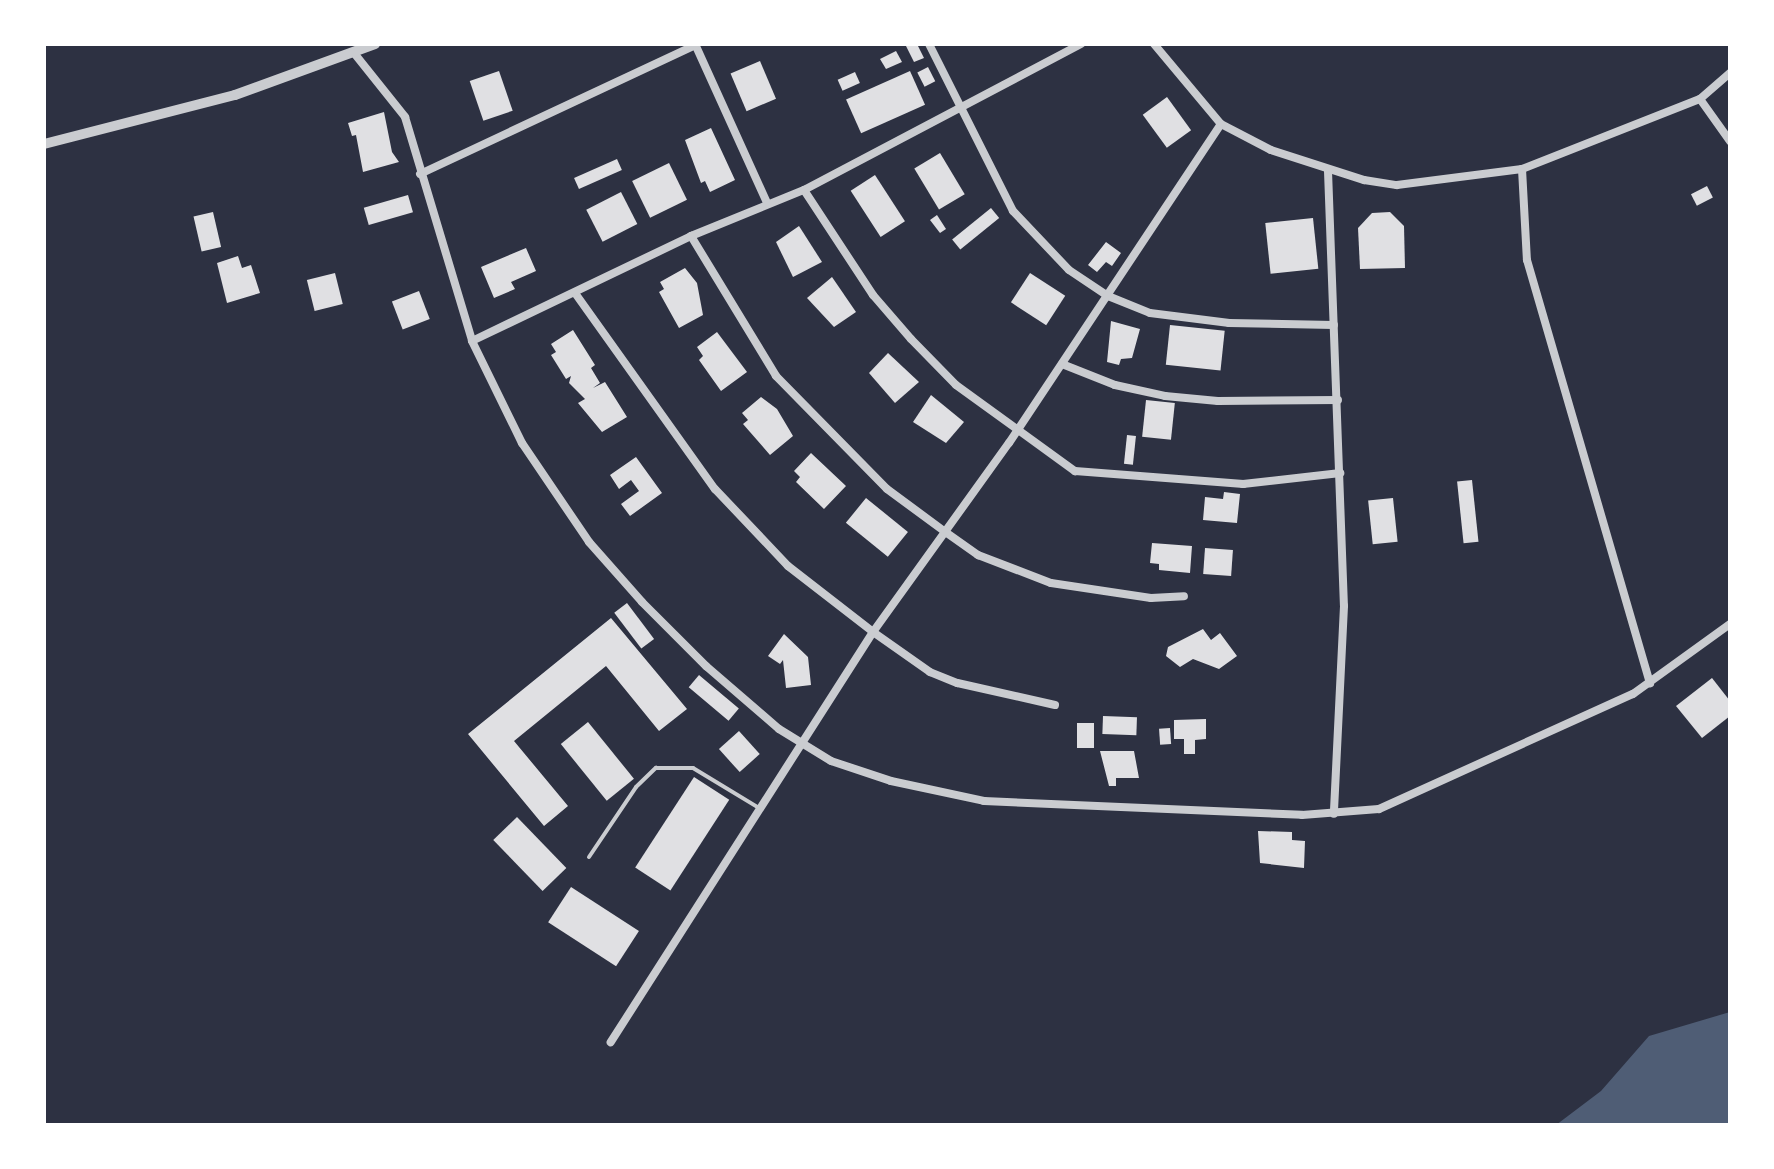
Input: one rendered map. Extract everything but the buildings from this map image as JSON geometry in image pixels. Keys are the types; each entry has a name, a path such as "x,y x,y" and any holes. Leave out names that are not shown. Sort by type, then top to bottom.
{"street":[{"path":"44,144 235,95 375,44"},
{"path":"420,174 695,44 767,203"},
{"path":"929,44 1025,228 1069,270 1108,296 1186,320 1334,325"},
{"path":"472,341 691,236 804,190 960,105 1081,44"},
{"path":"1154,44 1221,124 1328,171 1397,185 1522,169 1700,99 1730,73"},
{"path":"354,53 405,117 472,341 522,443 589,542 706,666 798,745 891,781 984,801 1334,814 1379,809 1413,796 1650,683 1730,624"},
{"path":"1700,99 1730,141"},
{"path":"611,1042 873,632 1018,430 1221,124"},
{"path":"1522,169 1527,260 1650,683"},
{"path":"1328,171 1344,606 1334,814"},
{"path":"804,190 873,295 911,339 956,385 1063,464 1087,473 1243,484 1340,473"},
{"path":"691,236 776,376 887,489 944,531 989,561 1051,583 1151,598 1184,596"},
{"path":"575,293 715,489 788,566 930,672 957,683 1055,705"},
{"path":"1062,364 1115,385 1165,396 1218,401 1338,400"}],"lane":[{"path":"589,857 636,787 656,768 693,768 759,808"}],"water":[{"path":"1730,1012 1730,1125 1556,1125 1601,1091 1649,1036"}]}
